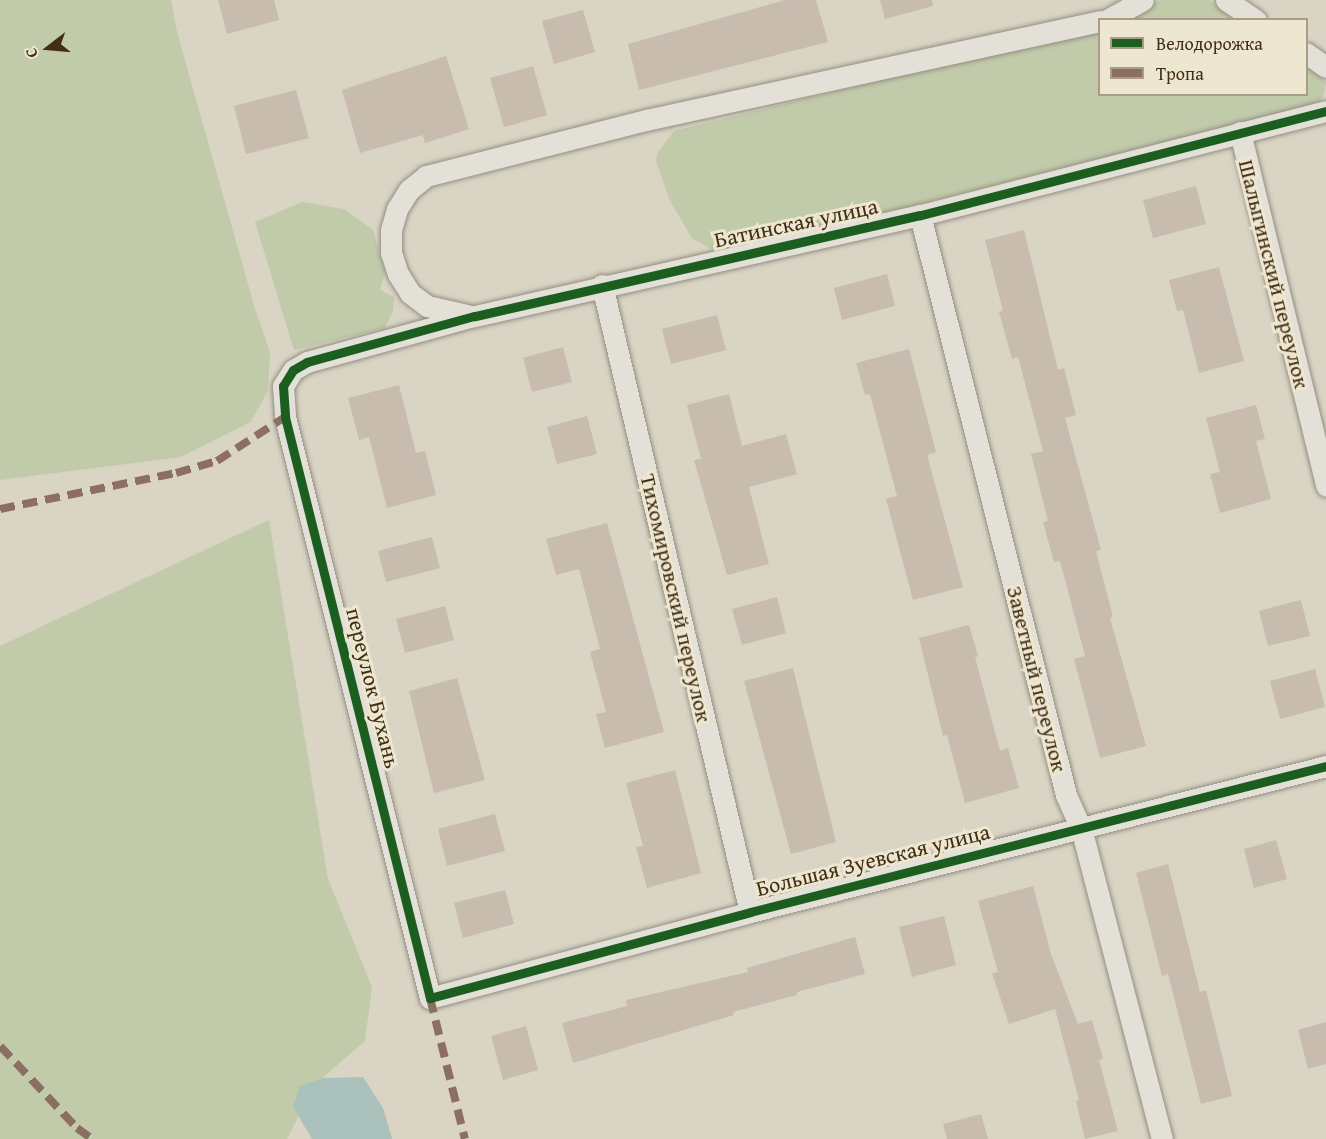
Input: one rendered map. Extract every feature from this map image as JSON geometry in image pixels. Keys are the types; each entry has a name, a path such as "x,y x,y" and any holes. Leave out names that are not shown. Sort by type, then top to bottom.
{"street":[{"path":"1111,18 1143,0"},
{"path":"1226,0 1253,18"},
{"name":"Батинская улица","path":"474,316 427,306 410,292 398,274 391,253 391,230 397,209 409,190 426,176 646,120 1098,21"},
{"path":"1308,55 1326,66"},
{"name":"Батинская улица","path":"283,386 293,370 307,362 474,316 602,285 920,215 1326,111"},
{"name":"Шалыгинский переулок","path":"1240,132 1326,486"},
{"name":"Заветный переулок","path":"920,215 1066,795 1081,828 1162,1139"},
{"name":"Тихомировский переулок","path":"602,285 750,912"},
{"name":"переулок Бухань","path":"283,386 285,417 430,998"},
{"name":"Большая Зуевская улица","path":"430,998 750,912 1326,766"}],"green space":[{"path":"0,0 171,0 177,32 255,309 270,352 268,390 251,422 181,457 0,480"},
{"path":"1160,0 1209,0 1237,18 1126,18"},
{"path":"1098,27 1098,96 1308,96 1308,65 1326,82 1320,101 1304,107 720,254 692,238 670,201 656,161 658,152 674,131"},
{"path":"302,202 344,209 373,230 385,272 380,290 394,297 393,311 385,328 294,350 255,222"},
{"path":"269,520 328,879 372,987 365,1041 314,1085 287,1139 0,1139 0,646"}],"water":[{"path":"363,1077 383,1108 392,1139 312,1139 293,1107 300,1086 323,1078"}],"building":[{"path":"218,0 274,0 279,20 227,34"},
{"path":"785,0 816,0 828,42 639,90 628,44"},
{"path":"880,0 932,0 933,6 885,19"},
{"path":"583,10 595,52 554,64 542,21"},
{"path":"446,56 469,129 425,143 423,135 360,153 342,90"},
{"path":"533,66 547,115 504,127 490,78"},
{"path":"296,90 309,138 246,154 234,106"},
{"path":"1196,186 1206,224 1153,238 1143,200"},
{"path":"1024,230 1058,370 1064,368 1076,415 1065,418 1101,550 1096,551 1113,617 1110,618 1146,746 1100,758 1074,659 1085,656 1060,561 1054,562 1043,522 1048,521 1031,454 1043,451 1018,357 1012,359 999,312 1003,311 985,240"},
{"path":"1219,267 1244,361 1199,373 1183,310 1177,311 1169,280"},
{"path":"887,274 895,306 842,320 834,288"},
{"path":"717,315 726,350 671,364 662,329"},
{"path":"563,347 572,382 532,392 523,358"},
{"path":"909,349 936,452 927,455 963,587 913,600 886,499 897,496 870,394 865,395 856,363"},
{"path":"399,385 416,453 425,451 436,495 387,508 369,437 359,440 348,398"},
{"path":"729,394 742,446 786,434 797,474 749,487 769,564 727,575 694,460 701,459 687,405"},
{"path":"1256,405 1265,439 1256,441 1271,499 1220,513 1210,474 1220,472 1206,418"},
{"path":"587,416 597,454 557,464 547,427"},
{"path":"607,523 664,732 605,748 596,714 606,712 590,652 600,649 579,569 556,575 546,539"},
{"path":"432,537 440,568 386,582 378,551"},
{"path":"777,597 786,633 742,645 732,609"},
{"path":"1301,600 1310,636 1268,646 1259,611"},
{"path":"445,606 454,640 405,653 396,619"},
{"path":"969,625 978,656 975,657 1000,751 1008,748 1019,788 965,803 947,735 943,736 919,638"},
{"path":"793,668 836,842 791,854 744,681"},
{"path":"1315,669 1325,707 1280,719 1270,681"},
{"path":"457,678 485,780 434,793 409,691"},
{"path":"675,770 701,873 647,888 636,847 643,846 626,783"},
{"path":"495,814 505,851 447,866 438,829"},
{"path":"1276,840 1287,879 1254,888 1244,849"},
{"path":"1168,864 1200,992 1206,990 1232,1096 1201,1104 1168,974 1162,976 1136,873"},
{"path":"1033,886 1051,954 1078,1024 1092,1020 1103,1059 1099,1060 1118,1131 1085,1139 1076,1101 1079,1100 1055,1009 1009,1024 992,973 998,972 978,901"},
{"path":"505,890 514,924 463,938 454,903"},
{"path":"944,916 956,965 912,977 899,927"},
{"path":"855,937 865,974 797,992 797,995 733,1012 734,1015 573,1063 562,1023 627,1006 626,1000 748,972 747,968"},
{"path":"1326,1022 1326,1064 1308,1069 1298,1030"},
{"path":"526,1026 538,1070 503,1080 491,1036"},
{"path":"981,1114 988,1139 947,1139 943,1124"}],"marked path":[{"path":"0,509 176,473 217,461 285,417"},
{"path":"430,998 465,1139"},
{"path":"0,1046 77,1128 92,1139"}],"cycle path":[{"path":"1326,111 920,215 474,316 307,362 293,370 283,386 285,417 430,998 750,912 1326,766"}]}
